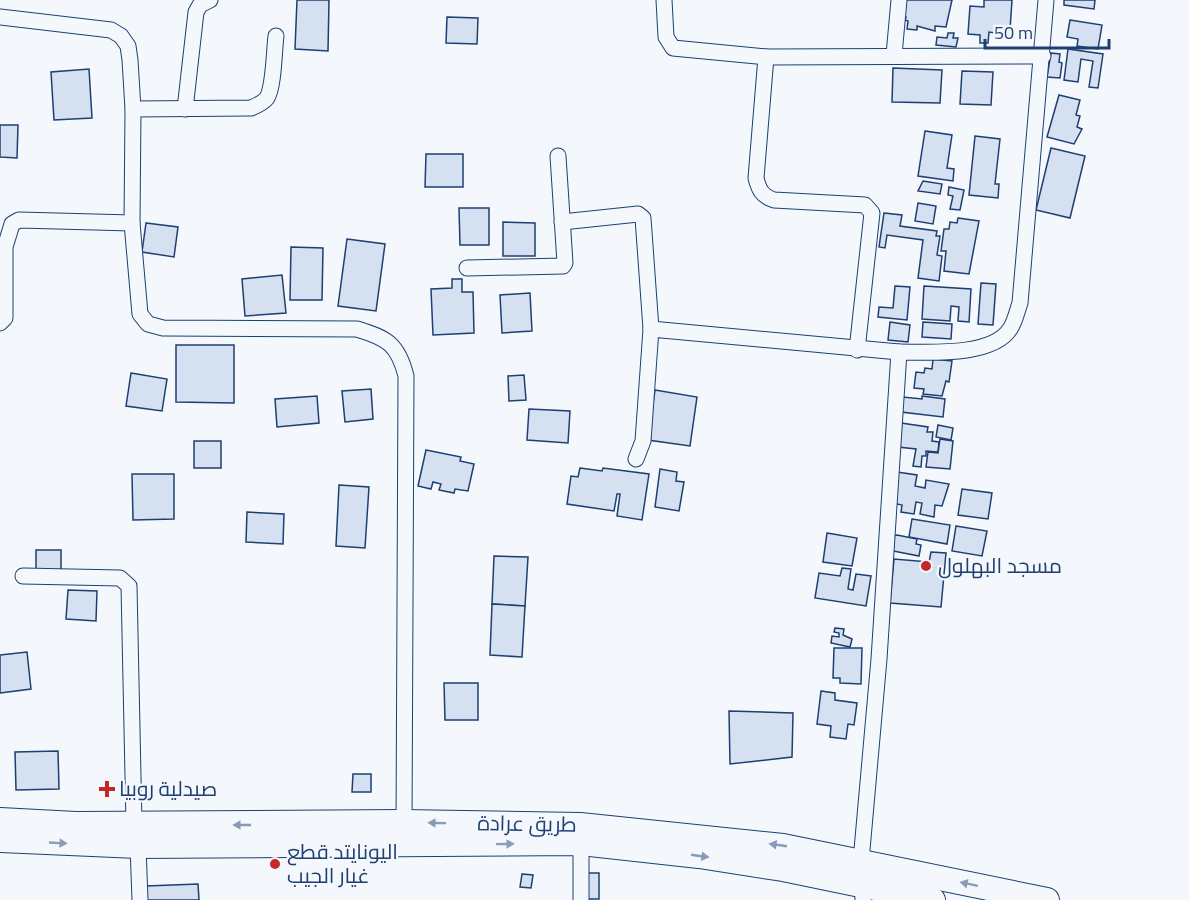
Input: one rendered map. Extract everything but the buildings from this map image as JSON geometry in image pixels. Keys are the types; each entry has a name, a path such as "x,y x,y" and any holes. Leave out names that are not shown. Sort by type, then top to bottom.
{"main road":[{"name":"طريق عرادة","path":"0,820 76,824 136,835"},
{"name":"طريق عرادة","path":"0,840 136,835 404,834 580,825 639,829 783,846 862,882 933,900"},
{"name":"طريق عرادة","path":"404,834 581,843 709,857 862,882 1047,900"}],"street":[{"path":"185,109 196,12 200,5 210,0"},
{"path":"664,0 666,37 673,48 766,57 1042,56"},
{"path":"894,55 899,0"},
{"path":"651,329 857,350 899,352 937,352 978,348 994,343 1010,330 1020,303 1046,0"},
{"path":"0,17 111,30 122,36 128,46 133,109 132,224 140,314 148,324 162,328 357,329 383,337 401,355 406,376 404,834"},
{"path":"133,109 251,108 266,99 276,36"},
{"path":"766,57 756,178 758,188 765,197 774,200 865,205 872,213 857,350"},
{"path":"467,268 563,266 565,263 558,156"},
{"path":"562,222 638,214 643,218 651,329 643,441 636,459"},
{"path":"0,323 5,318 5,247 12,224 19,220 132,224"},
{"path":"862,882 899,352"},
{"path":"23,576 120,578 129,586 140,900"},
{"path":"581,843 581,900"}],"place":[{"name":"مسجد البهلول","path":"926,566"},
{"name":"صيدلية روبيا","path":"107,789"},
{"name":"اليونايتد قطع غيار الجيب","path":"275,864"}]}
